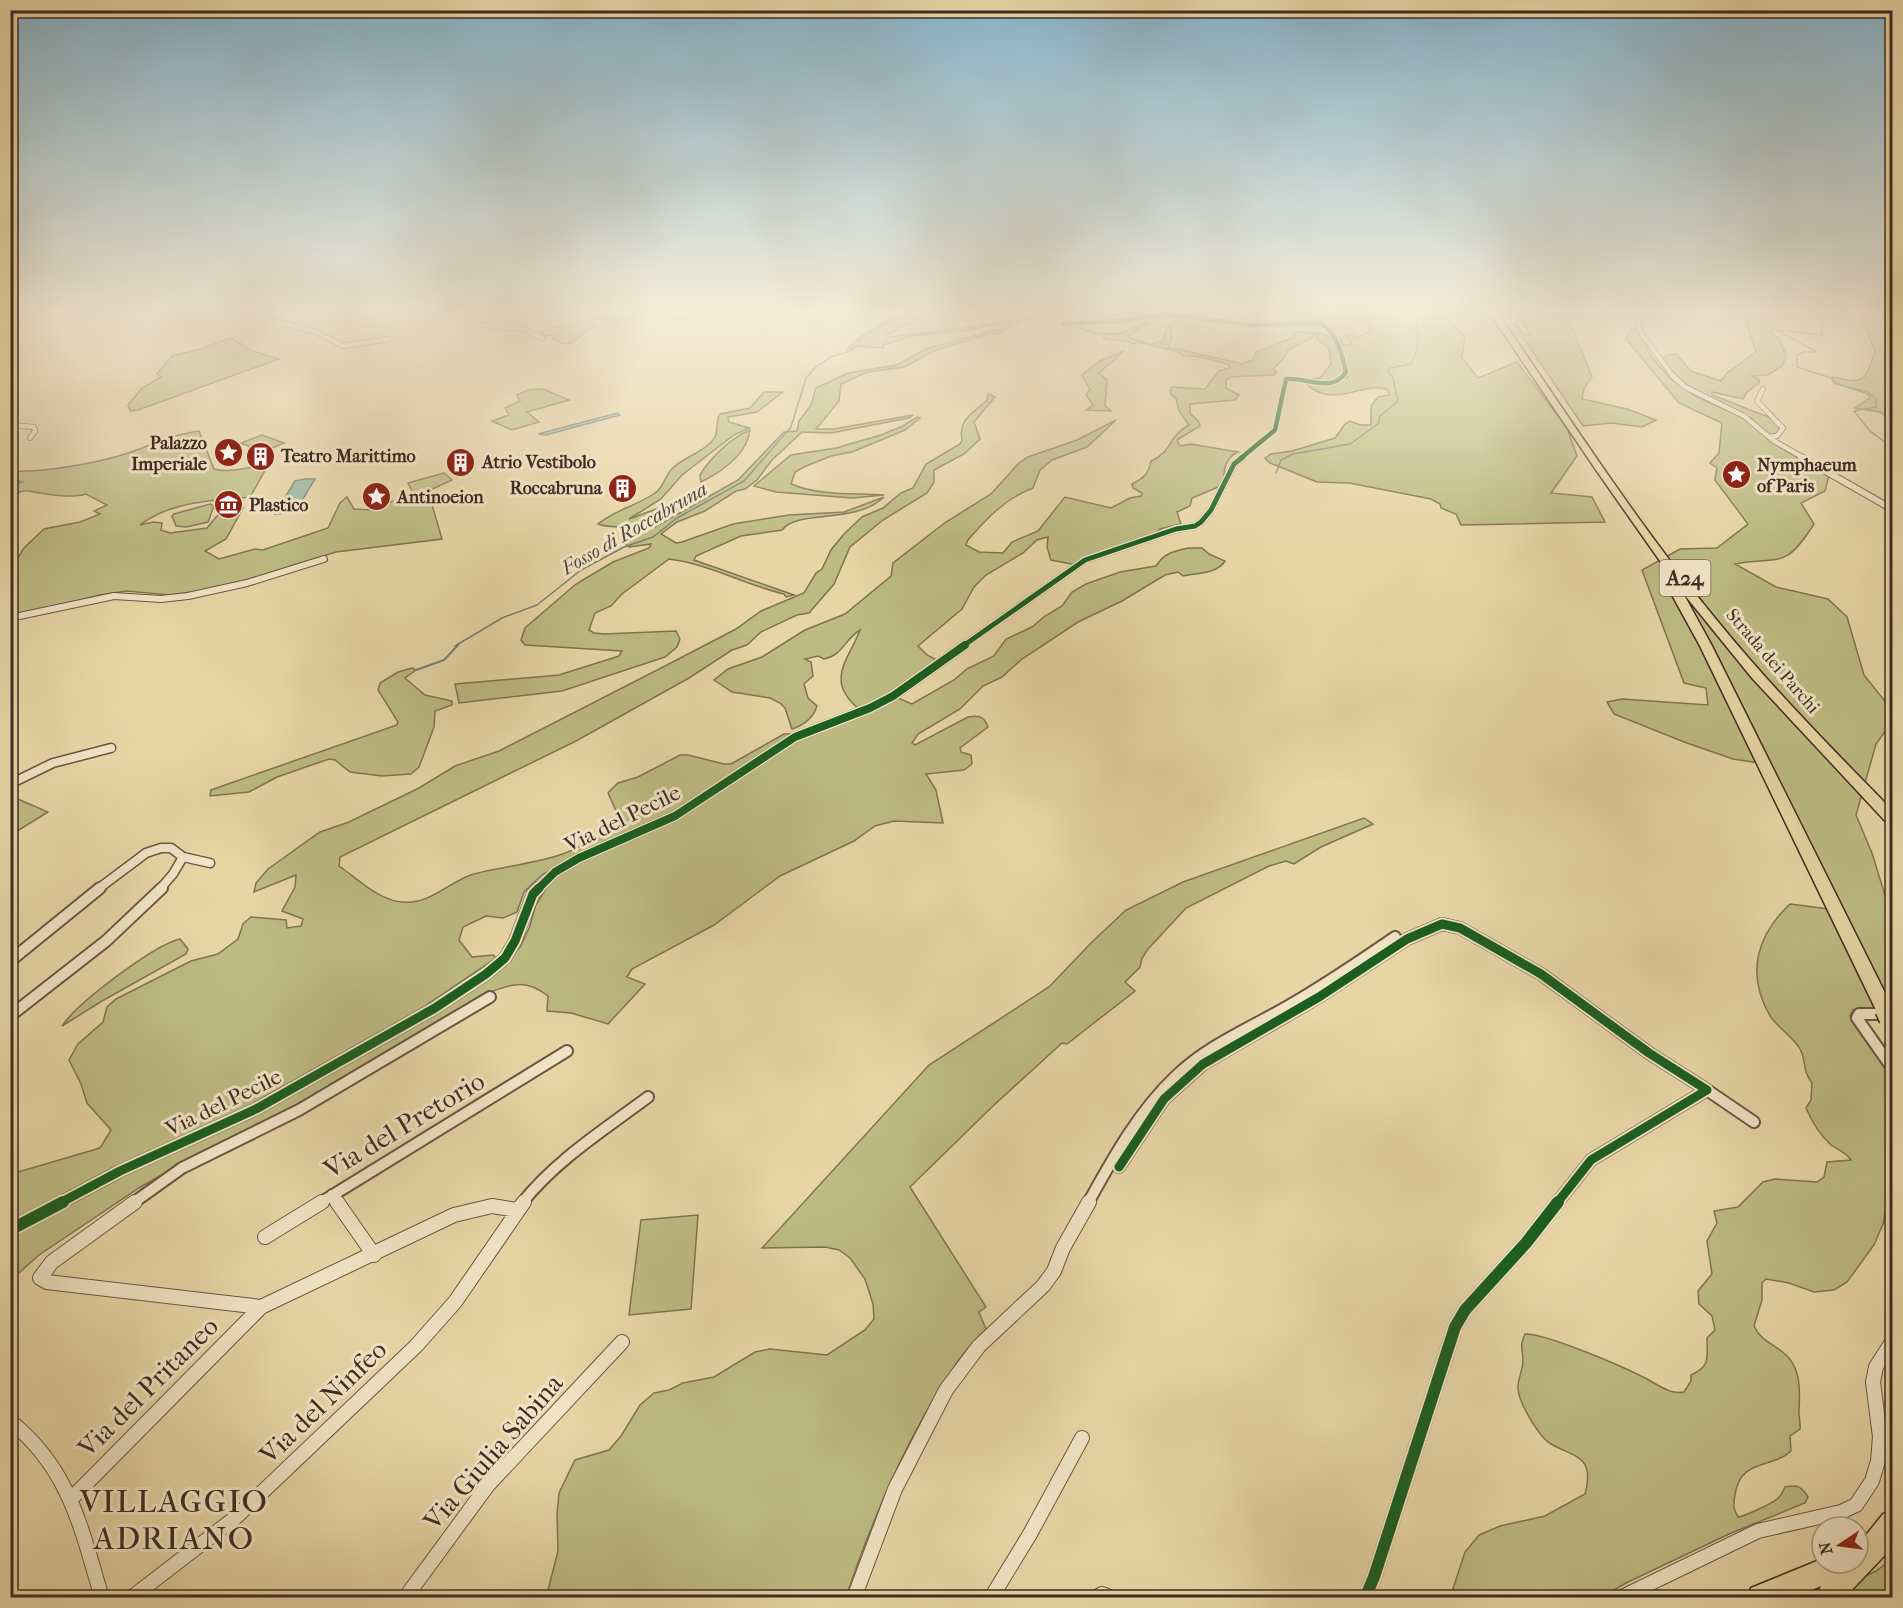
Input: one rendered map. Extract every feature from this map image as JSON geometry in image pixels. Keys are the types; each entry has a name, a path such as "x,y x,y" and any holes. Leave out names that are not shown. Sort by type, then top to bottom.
{"highway":[{"name":"Strada dei Parchi","path":"1548,387 1642,529 1718,630 1893,819"},
{"name":"Strada dei Parchi","path":"1581,436 1690,584 1795,712 1893,808"},
{"path":"1642,529 1702,637 1890,1017"},
{"path":"1870,1547 1893,1523"},
{"path":"1761,1598 1813,1575"},
{"path":"1829,1598 1844,1575"}],"street":[{"name":"Via del Pecile","path":"10,1230 120,1171 264,1105 455,995 505,958 517,937 534,891 545,879 563,867 675,816 775,748 803,733 866,710 893,696 1085,560 1176,529 1196,526 1207,516 1237,461 1275,430 1284,387"},
{"path":"1687,387 1696,394 1748,418 1769,437 1893,509"},
{"path":"1763,389 1757,401 1783,428 1777,436 1769,437"},
{"path":"10,425 34,427 35,430 30,438"},
{"path":"10,618 114,596 157,600 207,593 324,559"},
{"path":"10,782 62,760 111,748"},
{"path":"10,961 146,853 161,848 171,848 179,851 183,857 210,863"},
{"path":"10,1016 147,903 170,879 183,857"},
{"path":"1119,1167 1164,1100 1203,1064 1319,997 1407,939 1442,924 1460,928 1541,974 1649,1053 1754,1122"},
{"path":"854,1598 870,1547 889,1502 948,1387 971,1354 1053,1274 1062,1249 1085,1212 1104,1172 1142,1112 1176,1076 1200,1056 1227,1038 1310,993 1395,937"},
{"name":"Via del Pecile","path":"40,1276 52,1262 173,1173 299,1110 490,997"},
{"path":"1890,1017 1866,1012 1859,1014 1857,1018 1893,1068"},
{"name":"Via del Pretorio","path":"265,1238 567,1051"},
{"path":"1365,1598 1374,1577 1449,1341 1461,1316 1526,1243 1591,1160 1707,1090"},
{"path":"40,1276 40,1280 44,1282 261,1307 374,1255 427,1227 466,1211 492,1206 517,1210 536,1186 564,1160 648,1097"},
{"path":"332,1195 374,1255"},
{"name":"Via del Ninfeo","path":"130,1598 235,1518 416,1346 459,1296 517,1210"},
{"name":"Via del Pritaneo","path":"70,1500 261,1307"},
{"name":"Via Giulia Sabina","path":"405,1598 488,1485 622,1342"},
{"path":"1620,1598 1758,1531 1840,1512 1856,1505 1868,1489 1876,1470 1880,1437 1874,1376 1881,1359 1893,1342"},
{"path":"10,1420 43,1449 59,1474 70,1500 102,1598"},
{"path":"991,1598 1030,1534 1082,1438"},
{"path":"1095,1598 1102,1594 1112,1598"}],"shaded area":[{"path":"201,387 130,411 128,405 142,388"},
{"path":"841,387 839,401 816,429 834,429 913,415 909,418 831,433 802,432 772,460 757,480 745,489 736,491 705,511 677,522 661,534 676,543 733,524 789,515 844,512 884,497 872,506 858,511 801,520 782,530 741,536 696,556 694,560 794,595 786,597 784,594 713,570 669,559 622,594 611,606 595,613 589,630 604,634 676,631 680,639 677,647 665,657 562,691 459,703 455,684 559,675 619,656 622,651 525,645 521,640 525,628 576,584 613,562 649,548 651,544 629,547 623,542 628,536 625,529 598,524 658,491 676,466 713,440 720,414 750,408 764,392 783,392 757,412 728,417 729,422 749,428 734,435 682,475 661,499 629,519 697,491 679,508 642,526 655,527 738,480 784,432 797,431 799,421 811,405 816,388"},
{"path":"1088,387 1106,387 1105,406 1111,411 1086,410 1093,405 1086,394 1090,390"},
{"path":"1172,387 1205,389 1207,387 1226,387 1239,395 1235,400 1190,404 1190,413 1200,426 1177,440 1181,446 1191,444 1238,452 1227,461 1223,485 1192,498 1190,506 1177,512 1181,524 1160,529 1151,539 1077,565 1051,560 1047,547 1048,537 1037,540 1023,553 986,575 974,587 962,609 918,646 927,655 941,662 883,702 859,709 843,689 842,670 860,630 840,651 830,657 824,659 818,656 805,659 811,662 813,676 804,684 808,698 817,706 807,721 792,729 785,708 780,703 770,698 732,692 714,680 728,669 762,657 805,630 845,614 891,576 893,563 946,522 991,494 1019,463 1028,457 1077,440 1116,420 1087,447 1052,460 1040,470 1033,488 997,509 966,545 979,552 1003,553 1012,542 1038,531 1065,497 1111,508 1130,498 1141,496 1142,493 1133,488 1132,484 1145,475 1151,461 1163,453 1177,434 1189,425 1179,411 1176,399 1170,393"},
{"path":"1311,387 1536,387 1567,428 1577,456 1551,493 1592,497 1605,522 1461,525 1456,514 1441,508 1440,504 1431,499 1349,483 1317,482 1270,463 1265,458 1271,454 1292,451 1335,438 1350,421 1360,425 1371,425 1371,406 1378,397 1389,395 1388,390 1379,388 1337,395 1315,391"},
{"path":"1557,387 1585,387 1582,399 1627,409 1656,420 1642,427 1612,423 1583,426"},
{"path":"1666,387 1682,387 1697,397 1748,420 1771,442 1829,476 1825,491 1801,503 1814,524 1796,549 1788,555 1773,560 1735,564 1776,587 1828,599 1847,617 1864,675 1892,710 1892,722 1876,744 1856,815 1872,853 1892,918 1892,1018 1759,763 1733,759 1614,714 1607,702 1622,699 1708,705 1706,688 1684,683 1642,570 1680,549 1717,548 1748,524 1715,480 1717,468 1710,463 1719,453 1722,423 1679,403"},
{"path":"1690,387 1754,387 1743,399 1712,392 1712,395 1773,419 1779,426 1779,430 1774,437 1766,433 1751,418 1702,397"},
{"path":"1847,387 1892,387 1892,420 1880,412 1855,408 1870,398 1868,394"},
{"path":"543,389 569,400 527,412 539,422 512,430 492,421 509,415 505,408 520,401 517,395 528,390"},
{"path":"988,394 995,397 974,422 980,439 964,454 934,470 934,482 927,493 883,520 850,547 834,584 809,613 797,615 761,632 747,645 732,650 689,678 576,741 340,857 339,866 385,897 402,902 422,900 465,877 545,859 578,847 592,838 613,818 616,811 608,793 618,783 638,777 680,755 731,764 784,734 790,734 789,736 677,813 571,858 542,875 524,892 517,912 503,918 486,916 463,927 459,940 472,957 493,955 496,958 416,1012 299,1081 201,1130 113,1169 11,1222 11,1174 100,1148 111,1130 87,1103 81,1084 69,1060 78,1044 103,1022 107,1007 116,999 191,961 218,954 238,939 243,924 251,917 286,920 287,928 301,926 303,919 282,911 295,887 296,875 254,892 256,883 268,869 320,832 349,822 419,788 455,766 499,751 736,629 761,611 804,593 844,534 862,517 883,508 901,493 913,488 926,464 960,444 962,426 972,413 987,400"},
{"path":"617,413 620,415 546,435 538,434"},
{"path":"917,417 920,418 905,430 852,452 831,456 804,467 795,472 791,484 825,492 884,495 852,498 776,492 754,486 791,455 836,448 881,435"},
{"path":"750,430 739,455 718,473 701,482 700,475 715,455 728,443"},
{"path":"199,431 214,469 227,471 267,467 250,497 192,503 165,511 140,525 153,522 162,523 161,530 170,533 207,528 217,516 243,508 226,539 205,551 219,559 255,549 263,550 328,528 340,503 347,497 354,509 371,510 413,493 408,483 444,473 452,480 428,491 442,539 336,552 220,588 170,595 126,591 100,595 11,617 11,569 24,548 44,529 80,522 100,514 94,511 107,505 86,494 66,496 27,491 11,493 11,487 22,482 11,479 14,474 10,471 53,469 86,464"},
{"path":"262,435 284,443 263,452 241,443"},
{"path":"315,479 295,512 275,514 295,481"},
{"path":"210,504 214,506 208,522 186,527 176,526 172,516 174,514"},
{"path":"1189,548 1202,548 1225,561 1217,568 1206,572 1183,576 1178,572 1165,575 1122,601 1078,622 1022,659 1002,677 983,686 960,709 918,734 912,743 915,745 972,716 983,718 988,727 960,748 961,752 971,755 972,764 964,770 926,774 936,790 943,823 894,821 875,826 854,841 780,876 714,925 632,969 627,977 645,984 608,1024 571,1013 547,1011 548,996 531,986 508,986 482,995 271,1120 205,1150 139,1188 39,1255 11,1280 10,1237 133,1169 199,1138 502,966 520,947 530,926 535,907 547,886 567,866 677,819 811,731 879,708 898,698 912,704 954,680 967,669 994,656 1006,639 1032,627 1062,606 1072,592 1086,584 1120,572 1156,566 1170,553"},
{"path":"412,668 416,670 405,678 425,695 452,701 452,705 435,711 434,727 419,767 411,774 382,776 350,772 335,760 329,759 277,777 249,792 210,796 211,790 397,725 398,722 378,690 380,683 398,672"},
{"path":"11,796 48,812 11,835"},
{"path":"1364,818 1373,824 1321,847 1294,864 1286,861 1269,866 1186,908 1148,949 1142,958 1140,967 1125,982 1135,991 1067,1044 1062,1043 910,1187 986,1307 979,1312 986,1329 959,1359 907,1447 880,1507 846,1597 546,1598 558,1551 559,1493 575,1460 609,1450 621,1436 640,1405 654,1393 669,1390 683,1383 714,1377 755,1352 770,1349 827,1355 865,1330 874,1319 873,1304 865,1279 850,1258 839,1250 825,1247 762,1248 929,1065 1049,987 1126,910 1183,882"},
{"path":"1790,904 1829,909 1878,1010 1860,1008 1853,1010 1850,1016 1892,1076 1892,1177 1883,1224 1874,1245 1847,1282 1834,1290 1814,1292 1789,1283 1766,1279 1762,1283 1762,1300 1754,1326 1765,1340 1788,1357 1795,1369 1799,1389 1800,1429 1790,1436 1791,1451 1743,1475 1734,1498 1734,1509 1738,1517 1751,1512 1780,1497 1785,1487 1789,1486 1799,1487 1808,1497 1805,1503 1729,1534 1626,1583 1602,1597 1450,1598 1465,1552 1479,1535 1500,1526 1545,1516 1585,1494 1587,1472 1585,1465 1575,1456 1546,1440 1526,1411 1519,1395 1518,1386 1523,1364 1522,1345 1525,1334 1566,1345 1620,1366 1669,1390 1684,1392 1691,1381 1691,1375 1705,1365 1707,1338 1715,1330 1712,1316 1699,1304 1698,1291 1712,1274 1707,1241 1717,1223 1714,1211 1738,1207 1763,1182 1775,1179 1817,1182 1824,1177 1827,1162 1851,1160 1827,1141 1811,1118 1806,1108 1811,1100 1812,1083 1806,1073 1802,1054 1793,1039 1769,1014 1758,984 1758,955 1763,942 1770,928"},
{"path":"180,939 188,949 186,954 62,1026 83,1004 117,976 153,952"},
{"path":"698,1215 691,1309 629,1315 641,1220"},
{"path":"1892,1559 1892,1597 1835,1598 1838,1589 1876,1571"}],"waterway":[{"name":"Fosso di Roccabruna","path":"455,646 502,618 537,605 581,570 624,547 653,537 677,518 744,481 791,427 803,387"},
{"path":"1276,473 1281,460 1293,454 1350,444 1379,423 1379,417 1398,401 1395,387"},
{"path":"1848,387 1868,392 1876,399 1876,407 1854,411 1870,431 1892,447"},
{"path":"1892,454 1889,458 1892,461"},
{"name":"Fosso di Roccabruna","path":"416,670 444,660 458,645"}],"cycle path":[{"path":"10,1230 120,1171 256,1109 435,1008 486,974 505,958 515,941 533,894 555,872 579,858 675,816 795,737 870,708 893,696 1085,560 1176,529 1195,526 1211,510 1234,464 1275,430 1284,387"},
{"path":"1119,1167 1164,1099 1203,1064 1319,997 1407,939 1442,924 1460,928 1541,974 1649,1053 1707,1090 1591,1160 1526,1243 1465,1310 1455,1327 1446,1351 1374,1577 1365,1598"}],"place":[{"name":"Palazzo Imperiale","path":"228,453"},
{"name":"Teatro Marittimo","path":"260,456"},
{"name":"Atrio Vestibolo","path":"461,462"},
{"name":"Nymphaeum of Paris","path":"1736,475"},
{"name":"Roccabruna","path":"623,488"},
{"name":"Antinoeion","path":"376,497"},
{"name":"Plastico","path":"228,505"}],"district":[{"name":"VILLAGGIO ADRIANO","path":"174,1520"}]}
